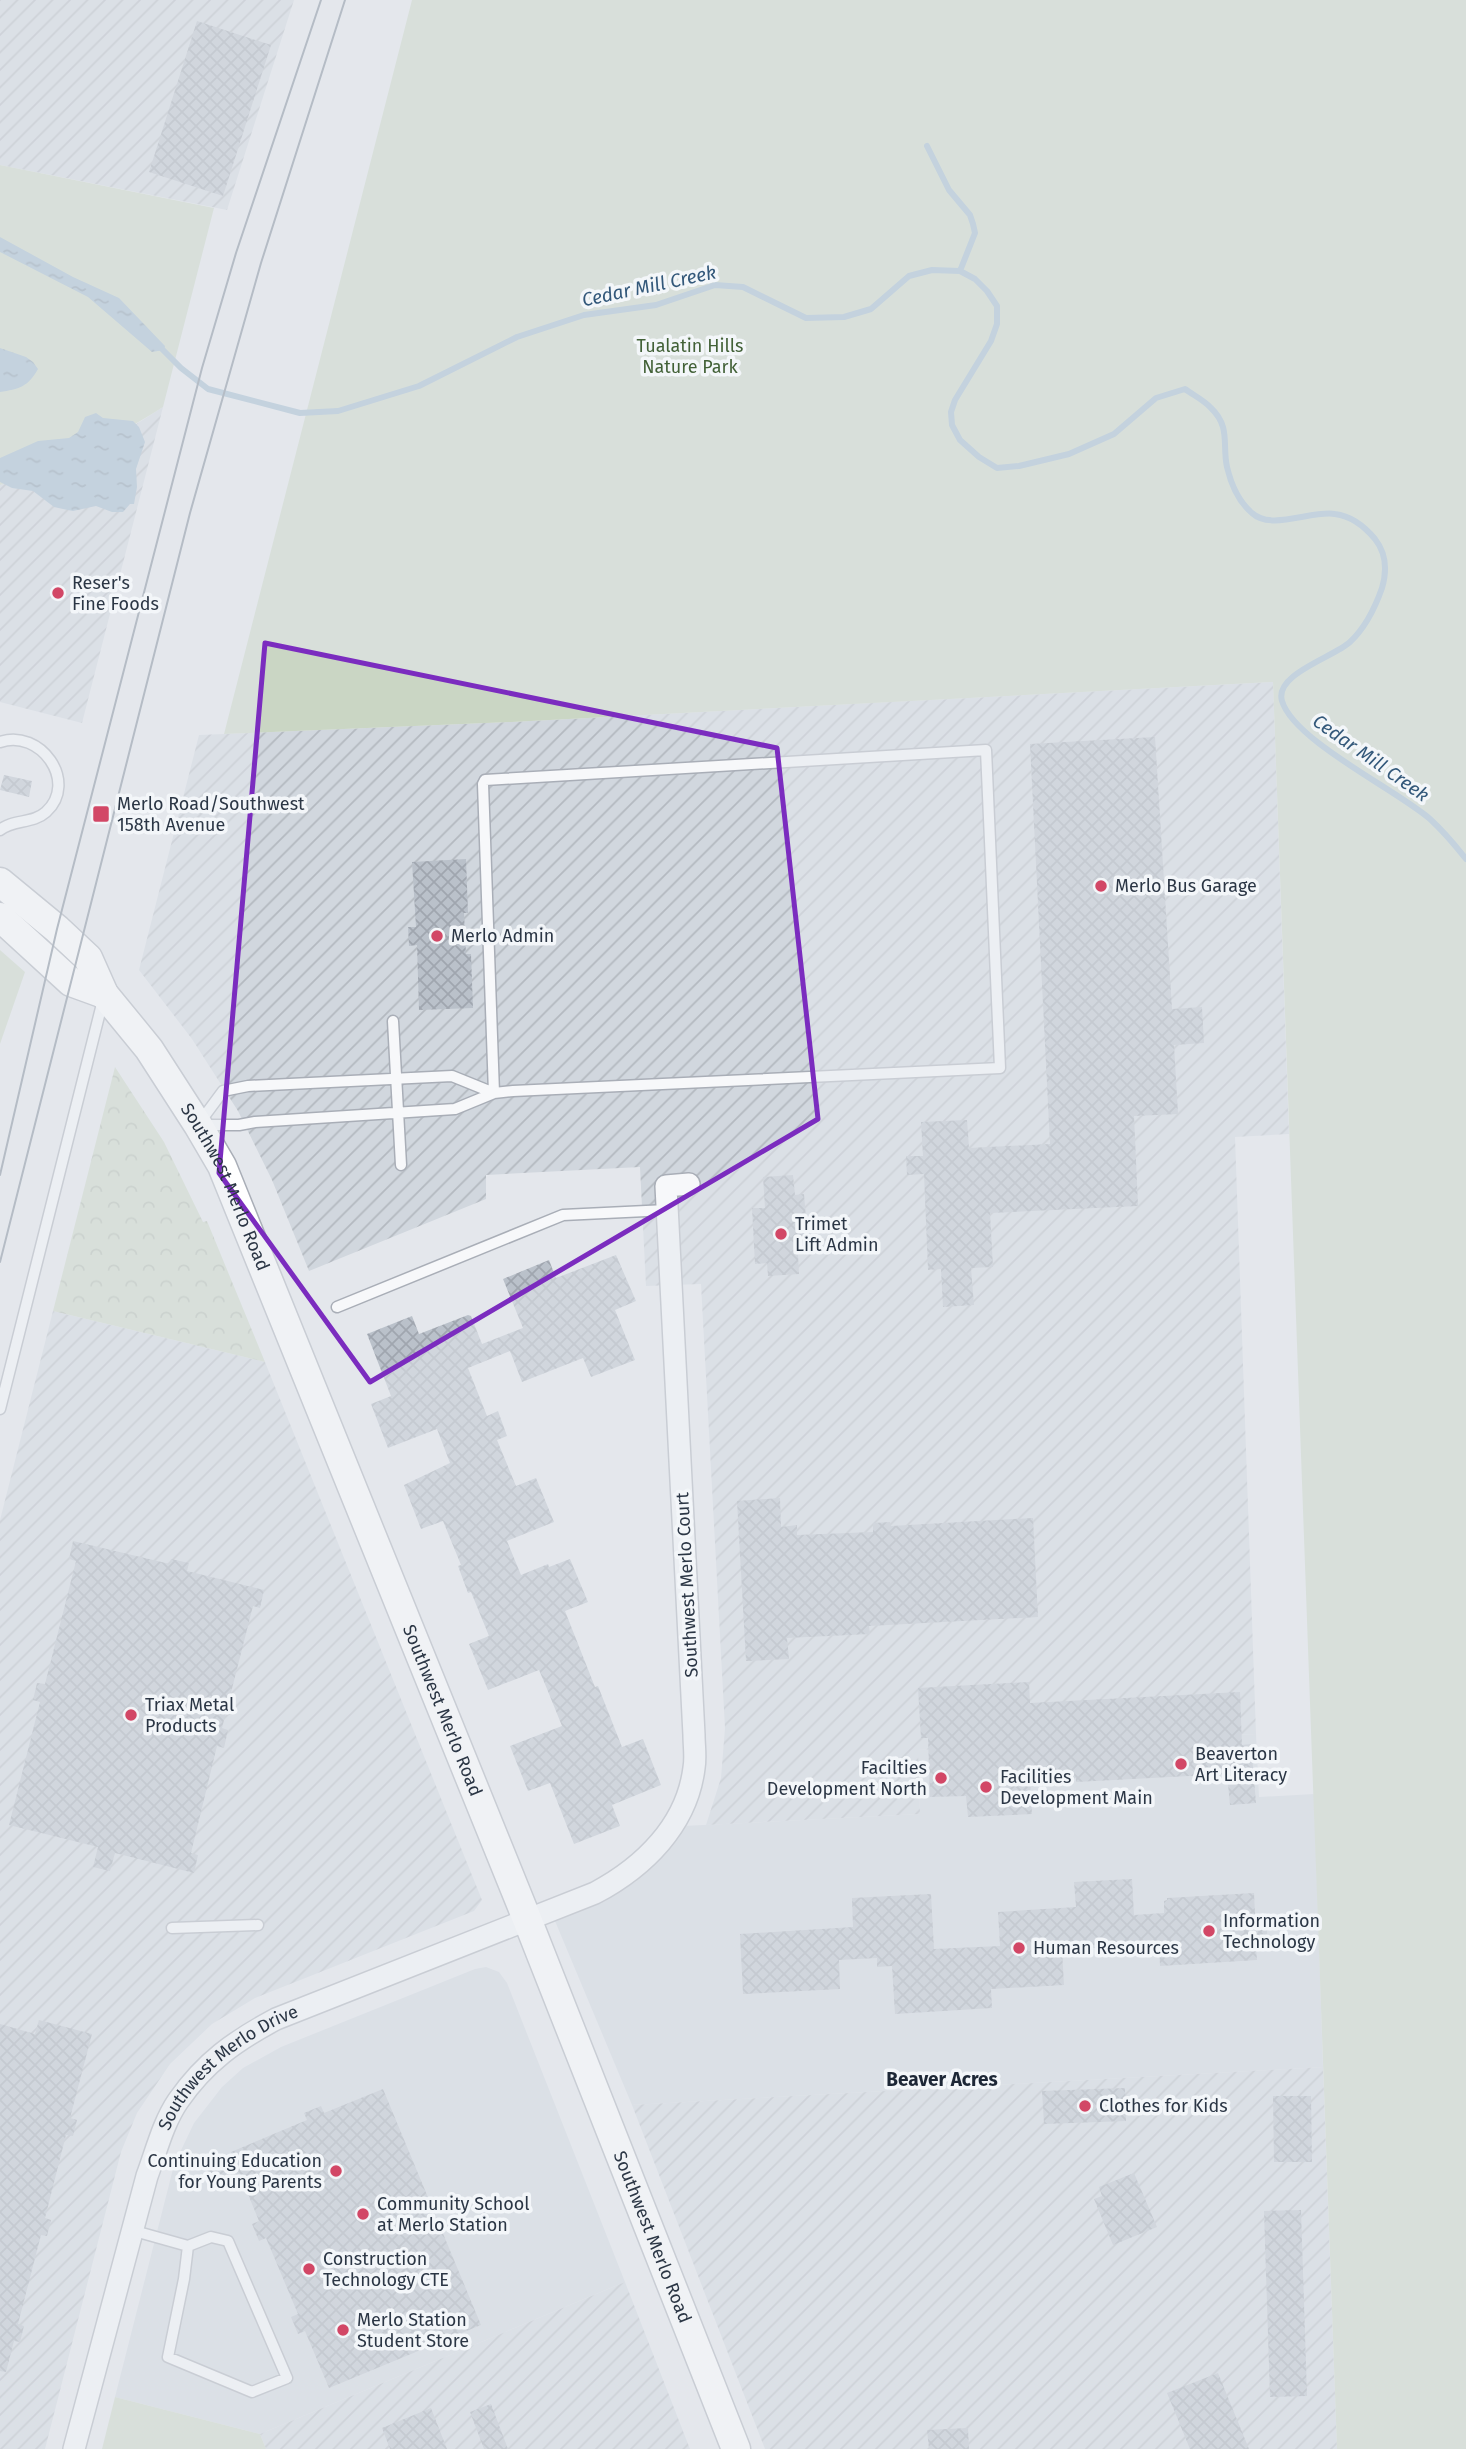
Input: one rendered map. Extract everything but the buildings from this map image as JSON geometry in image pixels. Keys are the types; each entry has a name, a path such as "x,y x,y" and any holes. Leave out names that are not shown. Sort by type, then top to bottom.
{"street":[{"name":"Southwest Merlo Road","path":"0,882 88,958 104,994 149,1049 222,1166 527,1919 736,2449"},
{"path":"0,917 71,982 104,994"},
{"name":"Southwest Merlo Court","path":"527,1919 595,1893 632,1871 658,1845 678,1819 689,1794 695,1767 666,1186 689,1184"},
{"name":"Southwest Merlo Drive","path":"74,2449 131,2230 151,2165 177,2102 214,2059 239,2039 284,2016 527,1919"}],"lane":[{"path":"0,742 17,739 43,750 57,772 58,787 55,800 46,813 0,830"},
{"path":"198,1125 239,1125 455,1109 494,1093 999,1068 986,750 485,780 494,1093"},
{"path":"0,1409 104,994"},
{"path":"393,1021 401,1165"},
{"path":"198,1125 223,1091 248,1086 452,1076 494,1093"},
{"path":"337,1307 563,1215 667,1210"},
{"path":"172,1928 258,1924"},
{"path":"131,2230 188,2246 211,2237 228,2241 287,2378 252,2392 168,2357 188,2246"}],"highlighted area":[{"path":"265,643 777,748 818,1119 370,1382 219,1173"}],"shaded area":[{"path":"0,0 294,0 227,210 0,165"},
{"name":"Reser's Fine Foods","path":"163,407 82,723 0,702 0,485 24,477 127,430"},
{"path":"1273,682 1289,1134 1235,1137 1256,1734 918,1750 920,1814 706,1825 721,1778 725,1728 701,1284 646,1286 640,1167 486,1175 486,1199 309,1271 272,1180 238,1111 192,1039 139,970 199,735 512,722"},
{"path":"53,1311 265,1362 482,1900 474,1911 255,1998 212,2024 170,2064 137,2113 121,2152 45,2449 0,2449 0,1520"},
{"path":"1256,1734 1259,1797 1314,1794 1323,2067 632,2105 555,1921 605,1901 635,1882 662,1856 683,1826 920,1814 917,1750"},
{"path":"486,1967 499,1972 507,1983 625,2282 260,2434 115,2397 174,2165 194,2123 222,2087 243,2068 281,2047 475,1969"},
{"path":"1323,2067 1337,2449 765,2449 632,2105"},
{"path":"625,2282 690,2449 266,2449 260,2434"}],"green space":[{"name":"Tualatin Hills Nature Park","path":"412,0 1466,0 1466,2449 1337,2449 1273,682 512,722 224,734"},
{"path":"0,165 214,208 163,407 84,451 0,485"},
{"path":"0,950 25,972 0,1044"},
{"path":"115,1067 164,1142 203,1222 207,1221 265,1362 53,1311"},
{"path":"115,2397 260,2434 266,2449 102,2449"}],"water":[{"path":"0,237 73,277 119,298 165,346 164,350 152,352 88,297 0,252"},
{"path":"0,348 33,362 38,369 27,383 0,392"},
{"path":"96,413 103,418 133,421 139,427 145,442 136,469 134,504 130,504 123,512 112,512 96,506 73,511 54,507 33,491 12,488 0,482 0,458 38,441 69,438 78,432 85,417"}],"waterway":[{"path":"927,146 949,190 970,215 973,224 975,233 960,271"},
{"name":"Cedar Mill Creek","path":"159,346 208,389 300,413 338,411 419,386 517,337 584,315 656,305 715,285 743,287 806,318 844,317 871,309 909,276 932,270 960,271 975,279 997,306 997,324 991,341 955,400 951,412 952,425 960,440 979,457 997,468 1019,466 1069,454 1114,434 1156,398 1185,389 1208,405 1221,422 1231,480 1239,498 1252,513 1270,520 1341,515 1367,530 1375,539 1383,556 1385,575 1369,617 1350,642 1287,682 1282,691 1282,701 1290,716 1306,732 1348,764 1415,807 1449,838 1466,859"}],"tram line":[{"path":"0,1175 57,929 202,368 236,253 321,0"},
{"path":"0,1262 190,513 261,263 345,0"}],"place":[{"name":"Reser's Fine Foods","path":"58,593"},
{"name":"Merlo Road/Southwest 158th Avenue","path":"101,814"},
{"name":"Merlo Bus Garage","path":"1101,886"},
{"name":"Merlo Admin","path":"437,936"},
{"name":"Trimet Lift Admin","path":"781,1234"},
{"name":"Triax Metal Products","path":"131,1715"},
{"name":"Beaverton Art Literacy","path":"1181,1764"},
{"name":"Facilties Development North","path":"941,1778"},
{"name":"Facilities Development Main","path":"986,1787"},
{"name":"Information Technology","path":"1209,1931"},
{"name":"Human Resources","path":"1019,1948"},
{"name":"Clothes for Kids","path":"1085,2106"},
{"name":"Continuing Education for Young Parents","path":"336,2171"},
{"name":"Community School at Merlo Station","path":"363,2214"},
{"name":"Construction Technology CTE","path":"309,2269"},
{"name":"Merlo Station Student Store","path":"343,2330"}],"district":[{"name":"Beaver Acres","path":"942,2079"}]}
